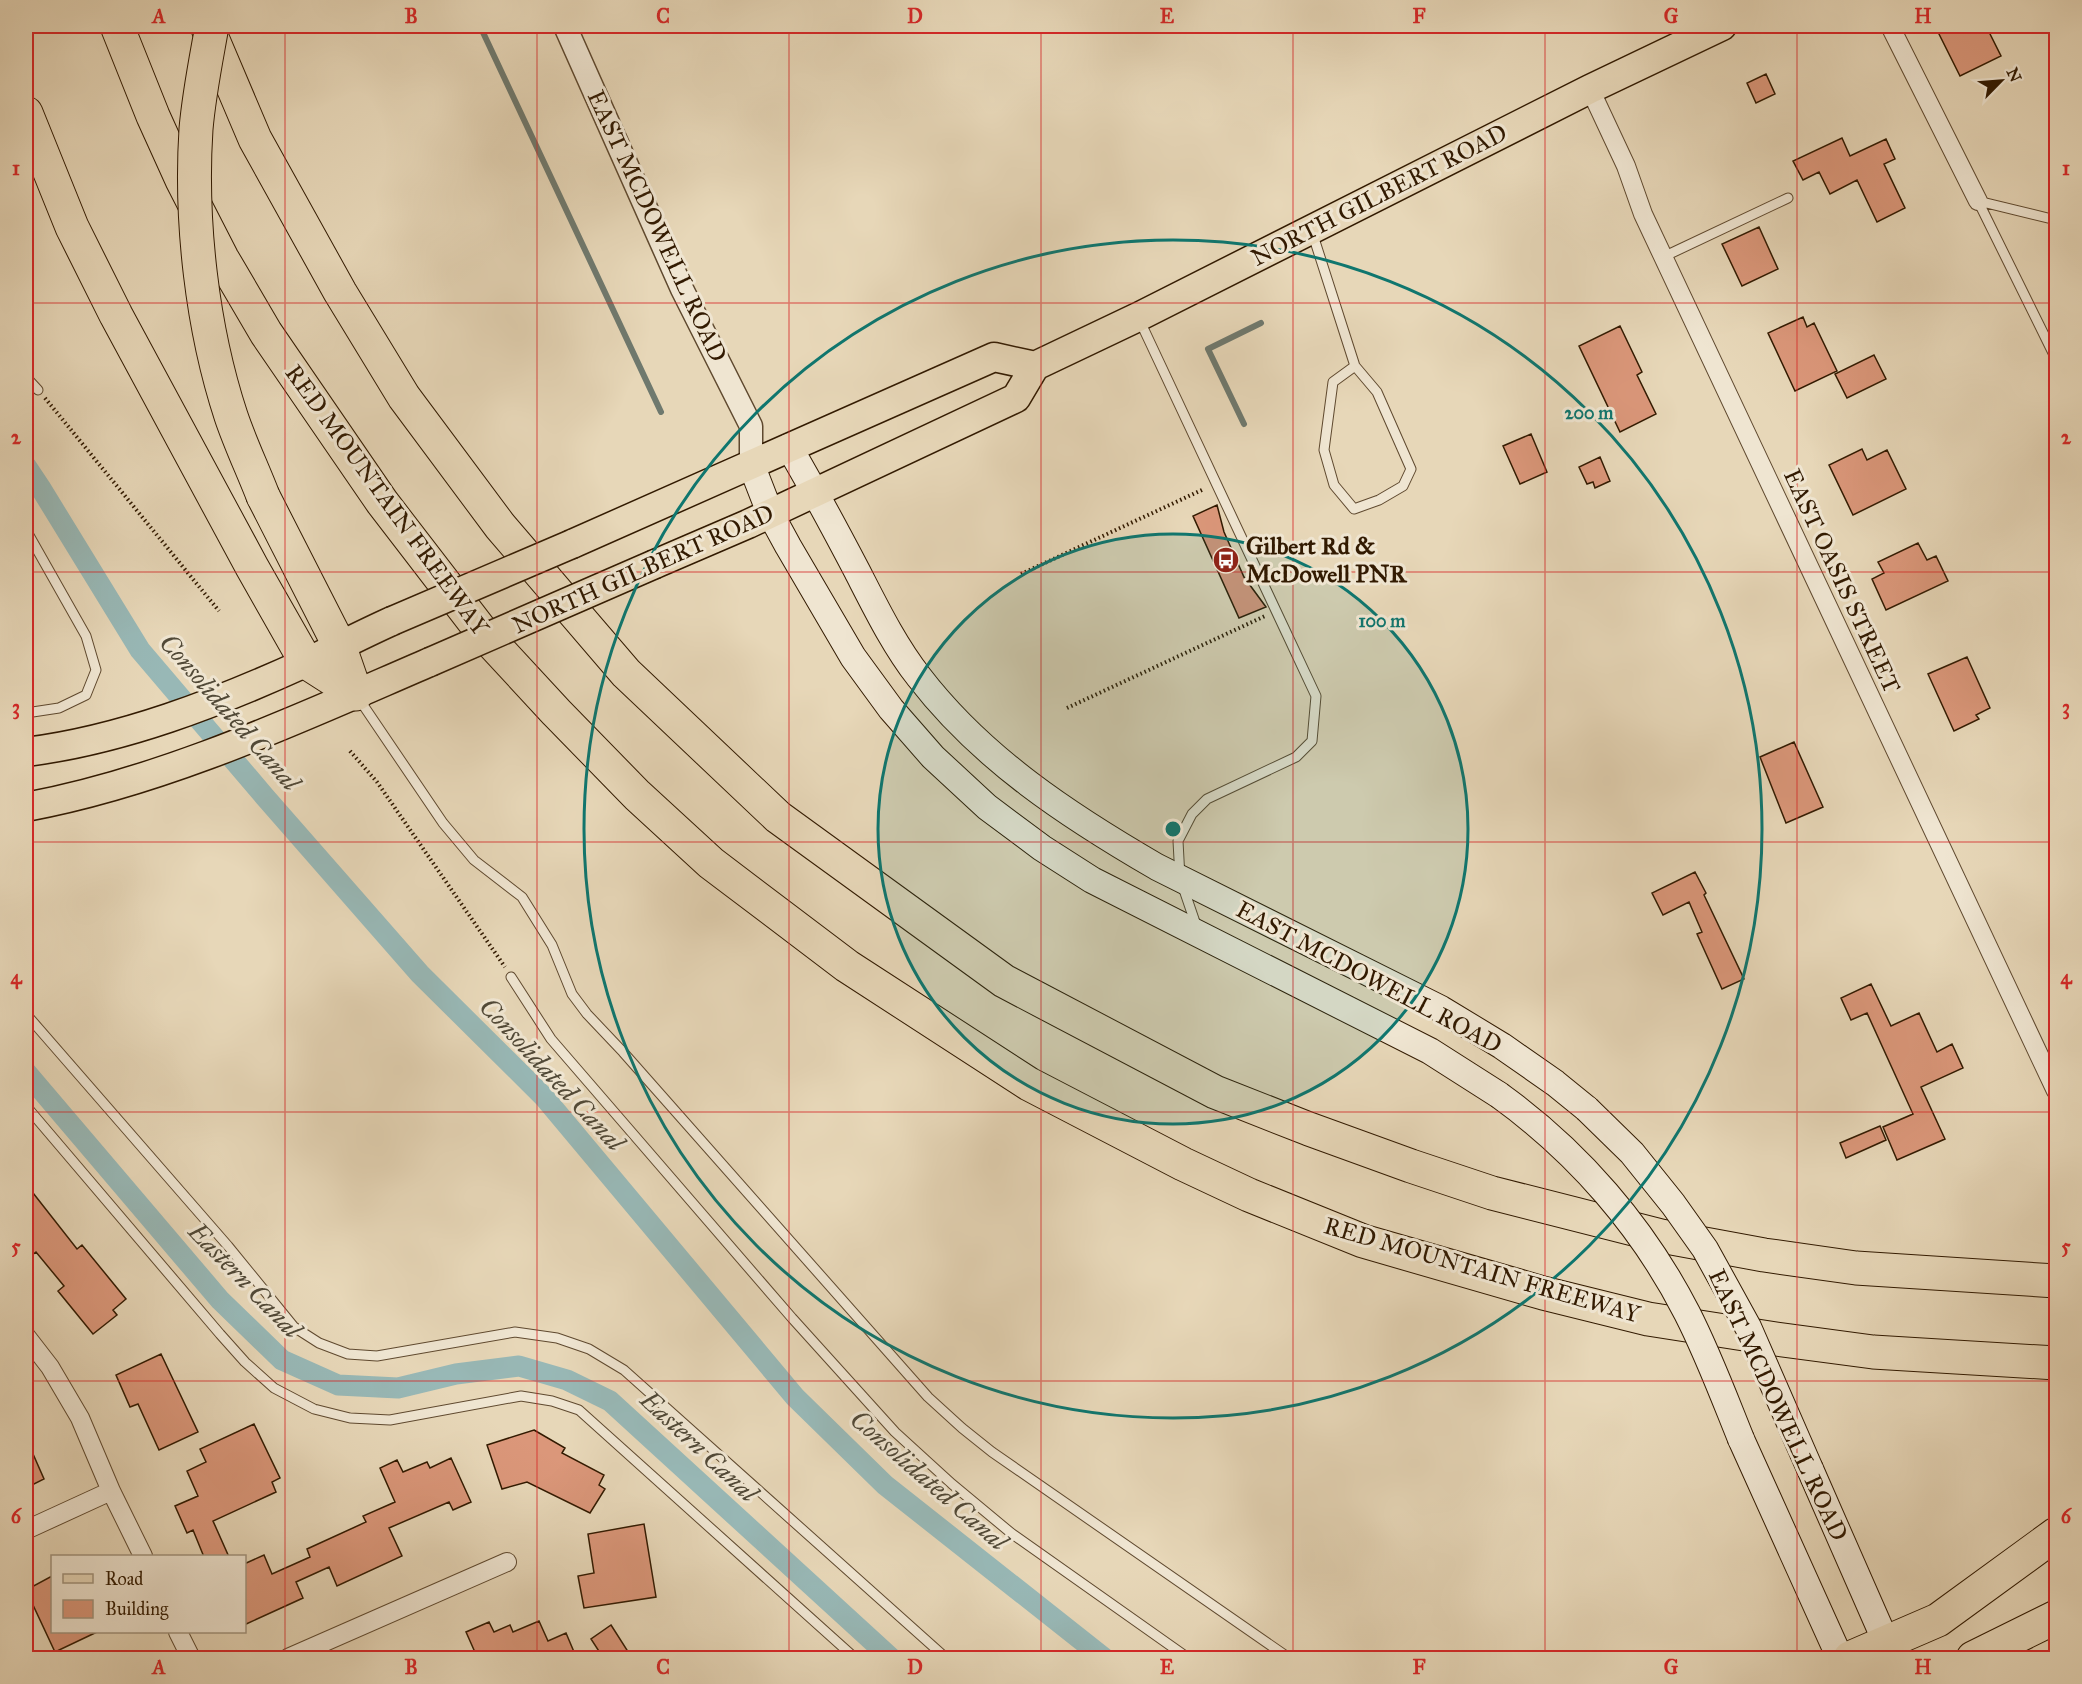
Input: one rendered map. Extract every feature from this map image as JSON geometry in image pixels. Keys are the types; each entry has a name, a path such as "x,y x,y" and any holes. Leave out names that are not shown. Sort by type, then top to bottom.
{"highway":[{"name":"RED MOUNTAIN FREEWAY","path":"117,26 153,116 183,180 222,258 266,333 382,502 482,632 637,795 711,863 847,966 1029,1084 1183,1164 1249,1195 1363,1241 1543,1293 1648,1319 1874,1352 2056,1363"},
{"path":"207,26 255,139 340,292 404,397 500,526 626,673 778,817 1005,981 1215,1092 1329,1137 1492,1193 1661,1236 1764,1255 1856,1268 2056,1281"},
{"path":"212,26 196,128 196,237 204,300 217,361 231,416 263,496 339,645 356,694"},
{"path":"26,113 72,227 116,315 252,567 306,662 356,694"},
{"path":"1851,1659 1889,1651 1938,1620 2056,1534"},
{"path":"1973,1659 2056,1617"}],"main road":[{"name":"NORTH GILBERT ROAD","path":"26,807 78,796 266,732 770,513 1016,398 1035,366 1138,317 1590,89 1722,26"},
{"path":"26,752 61,747 132,729 226,696 306,662 392,621 619,525 994,357 1035,366"},
{"name":"EAST MCDOWELL ROAD","path":"789,447 888,631 918,677 958,723 989,752 1060,806 1115,842 1180,878 1441,1010 1502,1046 1555,1083 1587,1109 1632,1153 1705,1249 1748,1328 1889,1651"},
{"name":"EAST MCDOWELL ROAD","path":"751,464 770,513 854,657 891,709 933,757 987,807 1042,848 1092,880 1430,1051 1499,1095 1534,1121 1603,1189 1636,1228 1688,1314 1741,1439 1840,1659"}],"street":[{"name":"EAST MCDOWELL ROAD","path":"565,26 682,289 751,426 751,464"},
{"path":"1890,26 1978,201"},
{"name":"EAST OASIS STREET","path":"1590,89 1626,166 1643,214 2056,1091"},
{"path":"751,426 789,447"},
{"path":"26,1336 50,1367 81,1418 111,1491 141,1555"},
{"path":"26,1530 111,1491"},
{"path":"288,1659 507,1562"},
{"path":"178,1633 191,1659"}],"lane":[{"path":"1663,257 1788,198"},
{"path":"1978,201 2056,220"},
{"path":"1978,201 2056,359"},
{"path":"1311,229 1355,366 1377,392 1411,468 1403,486 1379,500 1354,509 1334,485 1324,450 1333,382 1355,366"},
{"path":"1138,317 1316,696 1312,741 1296,757 1207,799 1192,814 1178,841 1180,878 1200,935"},
{"path":"26,377 38,390"},
{"path":"26,530 86,636 96,670 86,695 59,708 26,713"},
{"path":"356,694 443,823 474,860 522,897 552,945 572,994 586,1014 631,1061 928,1397 992,1452 1289,1659"},
{"path":"511,977 551,1039 792,1318 895,1432 1011,1533 1188,1659"},
{"path":"26,1014 228,1246 294,1327 319,1343 348,1354 377,1356 515,1332 557,1338 589,1349 624,1370 946,1659"},
{"path":"26,1106 220,1334 274,1389 314,1408 350,1418 390,1420 521,1396 552,1401 579,1410 855,1659"}],"path":[{"path":"38,390 219,611"},
{"path":"1021,574 1216,484"},
{"path":"1067,708 1276,611"},
{"path":"350,751 377,782 511,977"}],"building":[{"path":"1935,26 1986,26 2001,56 1960,76"},
{"path":"1766,74 1775,94 1756,103 1747,83"},
{"path":"1842,138 1850,156 1886,139 1895,159 1884,164 1905,208 1877,222 1857,180 1830,194 1819,172 1803,180 1793,161"},
{"path":"1759,227 1778,269 1742,286 1722,244"},
{"path":"1803,317 1807,327 1814,323 1837,371 1795,391 1768,333"},
{"path":"1620,326 1642,372 1637,375 1656,414 1620,432 1579,346"},
{"path":"1874,355 1886,379 1847,398 1835,374"},
{"path":"1531,434 1547,472 1520,484 1503,446"},
{"path":"1862,449 1867,460 1887,450 1906,489 1853,515 1829,465"},
{"path":"1600,457 1610,481 1595,488 1593,482 1587,484 1579,467"},
{"path":"1217,505 1224,532 1244,577 1266,607 1239,618 1193,516"},
{"path":"1918,543 1927,560 1936,556 1948,581 1886,610 1872,579 1884,573 1878,562"},
{"path":"1967,657 1990,708 1976,715 1979,719 1954,731 1928,674"},
{"path":"1794,742 1823,807 1786,823 1760,757"},
{"path":"1695,872 1744,979 1722,989 1697,934 1702,932 1689,902 1663,915 1652,893"},
{"path":"1871,984 1891,1026 1919,1013 1937,1052 1952,1044 1963,1068 1921,1087 1945,1139 1897,1160 1883,1127 1913,1114 1867,1013 1851,1020 1841,998"},
{"path":"1880,1126 1886,1140 1846,1158 1840,1143"},
{"path":"26,1184 77,1249 82,1245 126,1299 113,1310 117,1315 93,1334 58,1291 64,1286 36,1252 26,1260"},
{"path":"161,1354 198,1432 159,1450 138,1404 130,1407 116,1375"},
{"path":"254,1424 280,1478 272,1482 276,1492 213,1521 228,1555 203,1555 193,1530 187,1533 175,1506 198,1496 187,1471 206,1462 200,1449"},
{"path":"534,1430 565,1448 562,1453 604,1475 599,1485 605,1489 590,1513 527,1482 502,1489 487,1445"},
{"path":"26,1438 44,1479 26,1488"},
{"path":"451,1458 471,1502 453,1510 449,1502 389,1528 402,1556 337,1586 329,1567 296,1582 303,1598 246,1624 246,1563 264,1555 272,1574 310,1557 307,1549 366,1522 363,1516 395,1502 380,1468 397,1460 403,1472 427,1462 430,1468"},
{"path":"644,1524 656,1597 584,1608 578,1576 594,1573 588,1534"},
{"path":"51,1577 51,1633 95,1633 55,1652 26,1590"},
{"path":"539,1621 548,1641 566,1633 577,1659 478,1659 466,1632 489,1622 494,1632 510,1625 513,1632"},
{"path":"611,1625 627,1650 616,1659 604,1659 591,1639"}],"waterway":[{"path":"480,26 661,412"},
{"path":"1244,424 1208,349 1261,323"},
{"name":"Consolidated Canal","path":"26,466 140,650 420,974 544,1097 795,1397 885,1485 1104,1658"},
{"name":"Eastern Canal","path":"26,1072 220,1300 282,1360 338,1385 398,1388 456,1374 519,1366 567,1380 610,1401 891,1658"}],"place":[{"name":"Gilbert Rd & McDowell PNR","path":"1226,560"}]}
